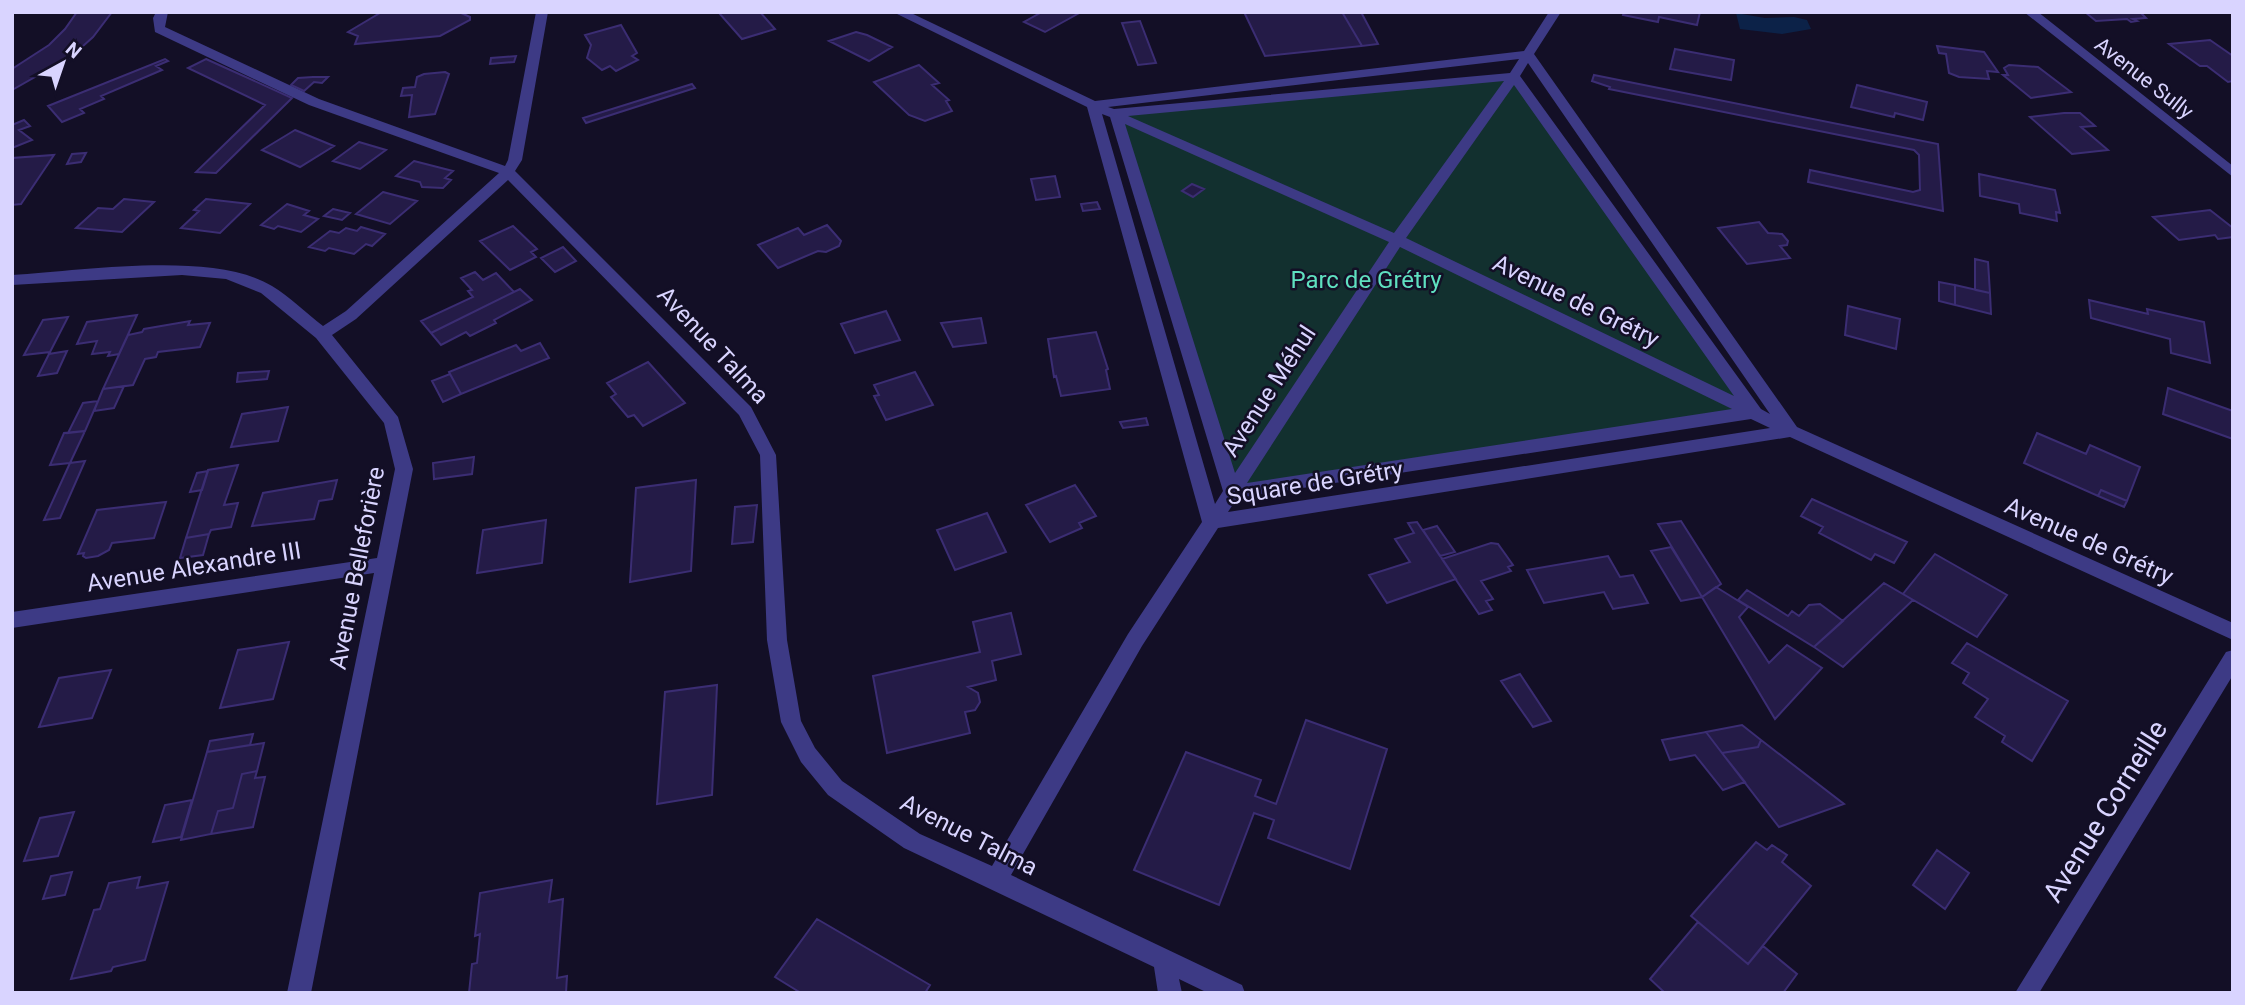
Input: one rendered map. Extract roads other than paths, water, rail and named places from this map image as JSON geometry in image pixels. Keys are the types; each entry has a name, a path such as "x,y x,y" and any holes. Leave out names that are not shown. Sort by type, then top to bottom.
{"street":[{"name":"Avenue Talma","path":"162,12 159,29 314,102 508,172 745,411 768,455 777,640 792,722 808,755 835,788 912,841 1234,993"},
{"path":"322,334 351,315 508,172 515,160 542,12"},
{"name":"Avenue de Grétry","path":"899,12 1093,105 1397,240 1791,431 2233,632"},
{"name":"Avenue Méhul","path":"997,879 1135,640 1397,240 1514,76 1555,12"},
{"name":"Avenue Sully","path":"2030,12 2233,173"},
{"path":"1093,105 1528,54 1791,431"},
{"path":"1115,113 1514,76 1754,412"},
{"name":"Square de Grétry","path":"1093,105 1211,522 1791,431"},
{"name":"Square de Grétry","path":"1115,113 1232,492 1754,412"},
{"name":"Avenue Belleforière","path":"12,281 182,270 228,274 267,289 322,334 392,421 404,469 299,993"},
{"name":"Avenue Alexandre III","path":"12,620 383,564"},
{"name":"Avenue Corneille","path":"2026,993 2233,658"},
{"path":"1164,960 1170,993"}],"water":[{"path":"1736,13 1765,18 1794,17 1807,20 1811,29 1782,34 1740,29"}],"park label":[{"name":"Parc de Grétry","path":"1366,280"}]}
